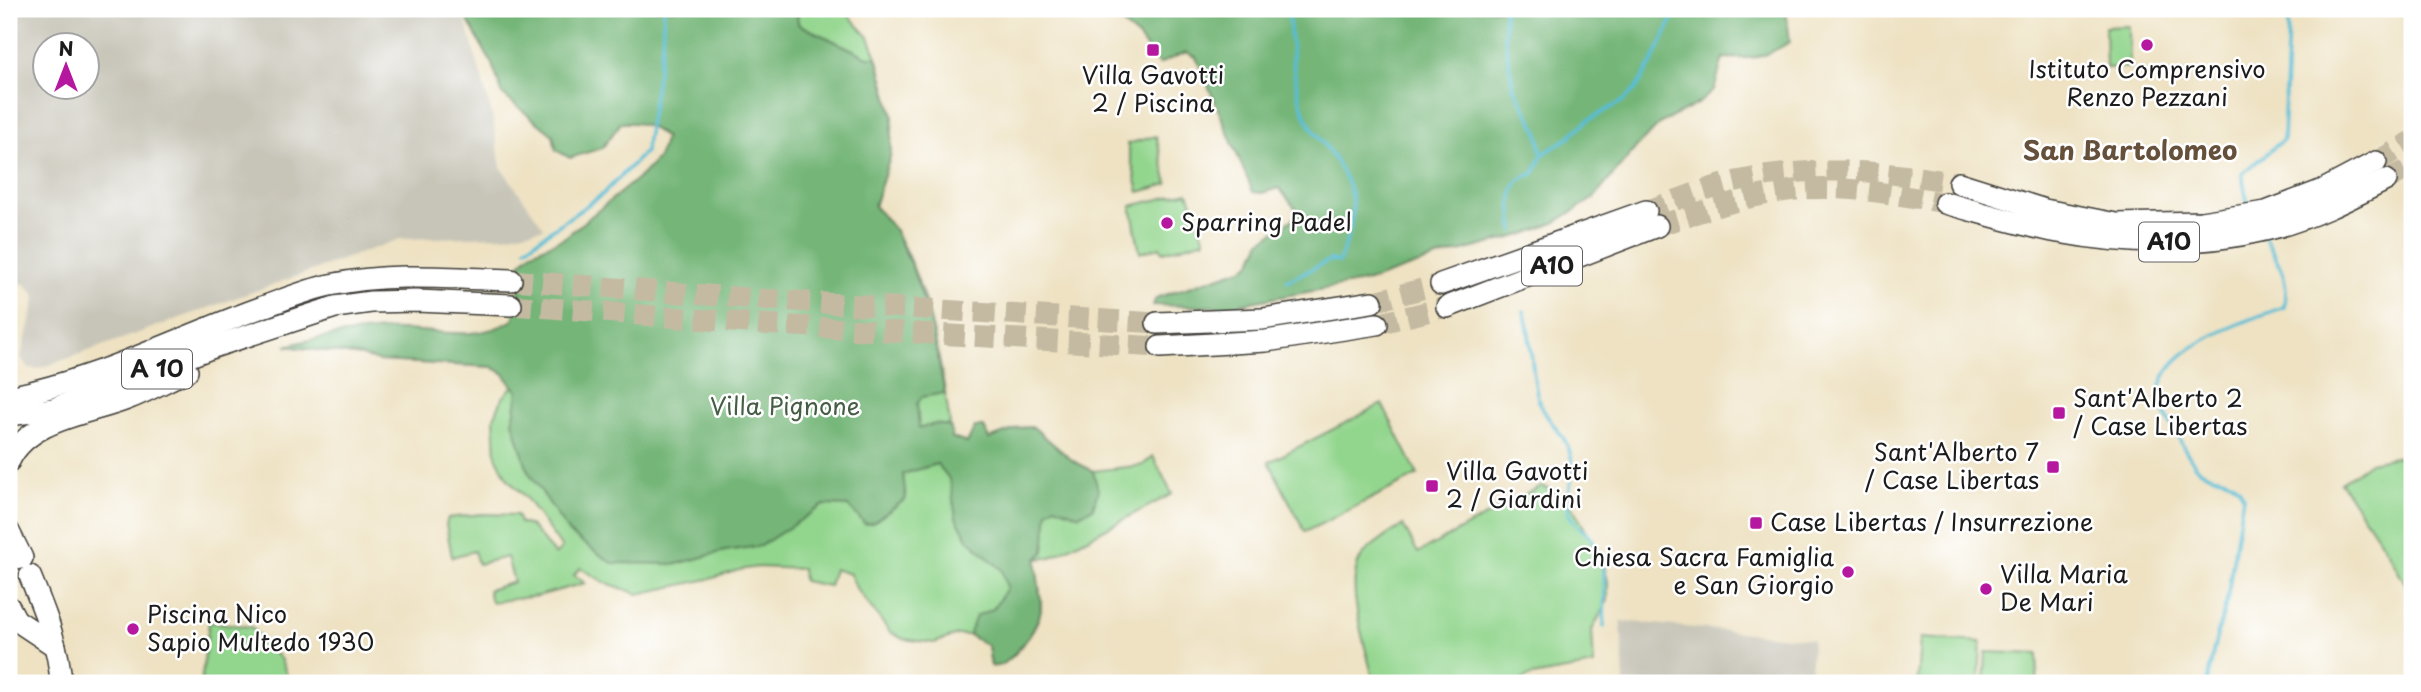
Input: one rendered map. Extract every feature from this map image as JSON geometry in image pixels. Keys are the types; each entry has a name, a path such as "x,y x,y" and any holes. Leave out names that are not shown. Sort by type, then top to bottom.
{"highway":[{"name":"A10","path":"1945,203 2056,232 2111,241 2158,243 2204,240 2271,229 2334,206 2381,171 2266,212 2200,222 2116,224 2045,210 1959,183"},
{"name":"A10","path":"1441,284 1651,218 1447,307"},
{"name":"A 10","path":"9,397 43,390 118,365 209,326 329,285 372,278 511,280"},
{"name":"A 10","path":"9,415 53,409 216,346 335,307 371,302 417,301 510,305"},
{"path":"1157,323 1263,319 1372,302"},
{"path":"11,456 30,435 58,421 128,399 303,317"},
{"path":"1160,346 1266,341 1377,324"},
{"path":"9,532 45,612 60,663 61,683"},
{"path":"9,607 16,620 55,646"}],"shaded area":[{"path":"9,9 462,9 492,115 501,167 544,228 504,236 400,239 38,369 28,368 21,357 36,296 24,283 9,290"},
{"path":"1621,621 1812,639 1810,683 1624,683"}],"green space":[{"name":"Villa Pignone","path":"468,9 797,9 798,24 868,57 877,57 893,115 890,157 874,206 894,229 912,267 930,320 945,393 922,397 917,404 919,428 935,424 950,426 952,438 967,443 975,427 984,427 989,439 1019,428 1033,427 1073,461 1093,471 1098,490 1093,508 1079,515 1055,506 1048,511 1044,552 1037,559 1040,614 1027,638 1006,662 991,666 988,646 969,635 976,616 993,609 1007,588 1002,570 969,540 956,518 948,477 937,464 903,474 906,499 872,523 865,524 848,506 824,505 760,546 725,551 677,564 612,563 569,533 528,471 513,422 518,392 503,373 492,367 378,361 362,356 286,346 374,331 467,333 498,327 513,320 519,296 520,264 532,252 564,238 643,174 658,158 665,138 650,127 634,123 621,123 602,148 570,158 556,150 553,135 503,95 492,64 467,19"},
{"name":"Villa Pignone","path":"753,9 846,9 848,15 869,37 893,115 890,157 874,206 895,231 918,280 939,358 952,438 967,443 975,427 984,427 989,439 1019,428 1033,427 1073,461 1093,471 1143,465 1153,456 1172,494 1051,557 1037,559 1040,614 1020,648 998,666 991,666 988,646 969,635 957,635 934,643 903,639 890,632 856,588 850,574 834,569 829,586 803,581 802,569 758,567 638,594 604,582 580,568 574,575 585,583 538,596 491,602 488,590 514,582 507,557 478,564 474,551 452,557 446,524 448,518 482,514 517,515 520,523 531,526 555,555 562,548 526,498 507,478 496,456 494,418 502,399 534,359"},
{"path":"1104,9 1786,9 1790,42 1758,57 1723,58 1714,90 1699,103 1661,123 1639,144 1594,198 1556,222 1526,234 1437,258 1369,281 1223,307 1153,305 1156,298 1244,268 1251,263 1261,241 1296,217 1296,209 1279,188 1262,193 1253,192 1196,57 1186,52 1159,64 1138,37"},
{"path":"2129,26 2130,67 2106,68 2105,27"},
{"path":"1156,136 1168,184 1139,192 1127,144"},
{"name":"Sparring Padel","path":"1188,192 1205,240 1163,252 1160,247 1140,253 1131,206"},
{"path":"1382,404 1418,475 1305,532 1269,462"},
{"path":"2400,456 2412,462 2412,595 2387,551 2341,483 2370,462"},
{"path":"1541,486 1565,494 1603,560 1608,581 1608,600 1592,630 1594,665 1527,677 1519,683 1374,683 1355,599 1357,566 1363,555 1403,525 1418,553"},
{"path":"209,622 251,627 281,660 290,683 201,683"},
{"path":"1920,638 1981,642 1979,683 1917,683"},
{"path":"1986,652 2038,654 2037,683 1984,683"}],"waterway":[{"path":"526,248 603,194 645,152 662,45 664,9"},
{"path":"1287,281 1330,260 1339,262 1352,215 1350,190 1345,177 1305,115 1297,89 1288,9"},
{"path":"1504,9 1505,40 1513,86 1538,132 1542,155"},
{"path":"1514,231 1511,204 1518,182 1534,174 1542,155 1568,138 1587,121 1623,101 1635,90 1652,63 1677,9"},
{"path":"2248,207 2242,174 2283,140 2288,25 2285,9"},
{"path":"2207,683 2227,600 2243,496 2235,484 2205,473 2196,466 2166,416 2160,393 2165,376 2175,362 2191,349 2229,328 2284,307 2284,279 2279,263 2265,238"},
{"path":"1524,311 1539,401 1565,441 1571,456 1569,515 1594,542 1601,561 1604,627"}],"tunnel":[{"path":"2376,162 2412,141"},
{"path":"2386,180 2412,167"},
{"path":"1646,211 1728,183 1787,173 1871,172 1959,183"},
{"path":"1657,226 1749,198 1805,189 1858,190 1945,203"},
{"path":"511,280 759,299 1157,323"},
{"path":"1372,302 1441,284"},
{"path":"511,305 760,324 1160,347"},
{"path":"1377,324 1447,307"}],"place":[{"name":"Istituto Comprensivo Renzo Pezzani","path":"2147,45"},
{"name":"Villa Gavotti 2 / Piscina","path":"1153,50"},
{"name":"Sparring Padel","path":"1167,223"},
{"name":"Sant'Alberto 2 / Case Libertas","path":"2059,413"},
{"name":"Sant'Alberto 7 / Case Libertas","path":"2053,467"},
{"name":"Villa Gavotti 2 / Giardini","path":"1432,486"},
{"name":"Case Libertas / Insurrezione","path":"1756,523"},
{"name":"Chiesa Sacra Famiglia e San Giorgio","path":"1848,572"},
{"name":"Villa Maria De Mari","path":"1986,589"},
{"name":"Piscina Nico Sapio Multedo 1930","path":"133,629"}],"district":[{"name":"San Bartolomeo","path":"2130,151"}]}
